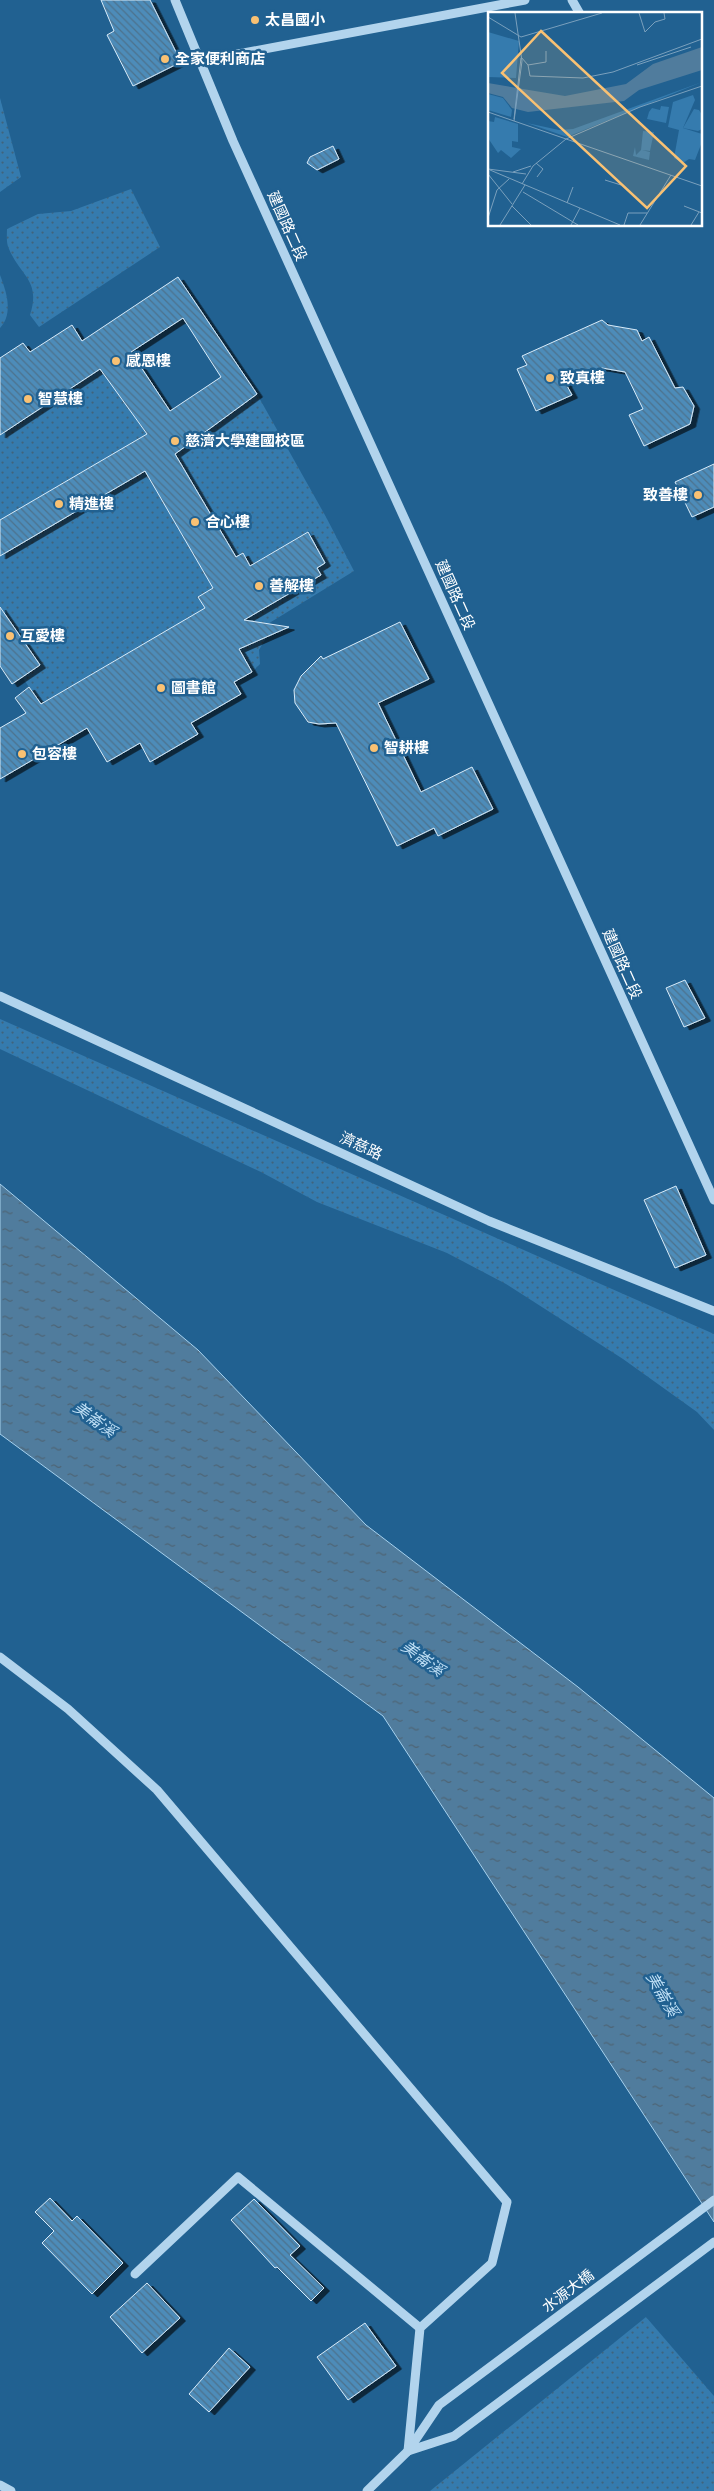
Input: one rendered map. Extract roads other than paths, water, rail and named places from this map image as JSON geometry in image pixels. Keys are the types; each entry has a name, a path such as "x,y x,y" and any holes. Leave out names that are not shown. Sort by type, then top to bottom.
{"street":[{"name":"建國路二段","path":"175,0 233,141 714,1200"},
{"path":"201,61 525,0"},
{"path":"572,0 579,12"},
{"name":"濟慈路","path":"0,996 489,1221 714,1311"},
{"path":"0,1657 68,1709 157,1790 507,2202 492,2263 420,2328 408,2451"},
{"path":"136,2274 238,2177 420,2328"},
{"name":"水源大橋","path":"408,2451 439,2405 714,2200"},
{"path":"367,2491 408,2451 454,2436 714,2242"},
{"path":"0,2485 11,2491"}],"water":[{"name":"美崙溪","path":"0,1184 198,1350 366,1525 578,1687 714,1798 714,2222 383,1716 0,1434"}],"place":[{"name":"太昌國小","path":"255,20"},
{"name":"全家便利商店","path":"165,59"},
{"name":"感恩樓","path":"116,361"},
{"name":"致真樓","path":"550,378"},
{"name":"智慧樓","path":"28,399"},
{"name":"慈濟大學建國校區","path":"175,441"},
{"name":"致善樓","path":"698,495"},
{"name":"精進樓","path":"59,504"},
{"name":"合心樓","path":"195,522"},
{"name":"善解樓","path":"259,586"},
{"name":"互愛樓","path":"10,636"},
{"name":"圖書館","path":"161,688"},
{"name":"智耕樓","path":"374,748"},
{"name":"包容樓","path":"22,754"}]}
